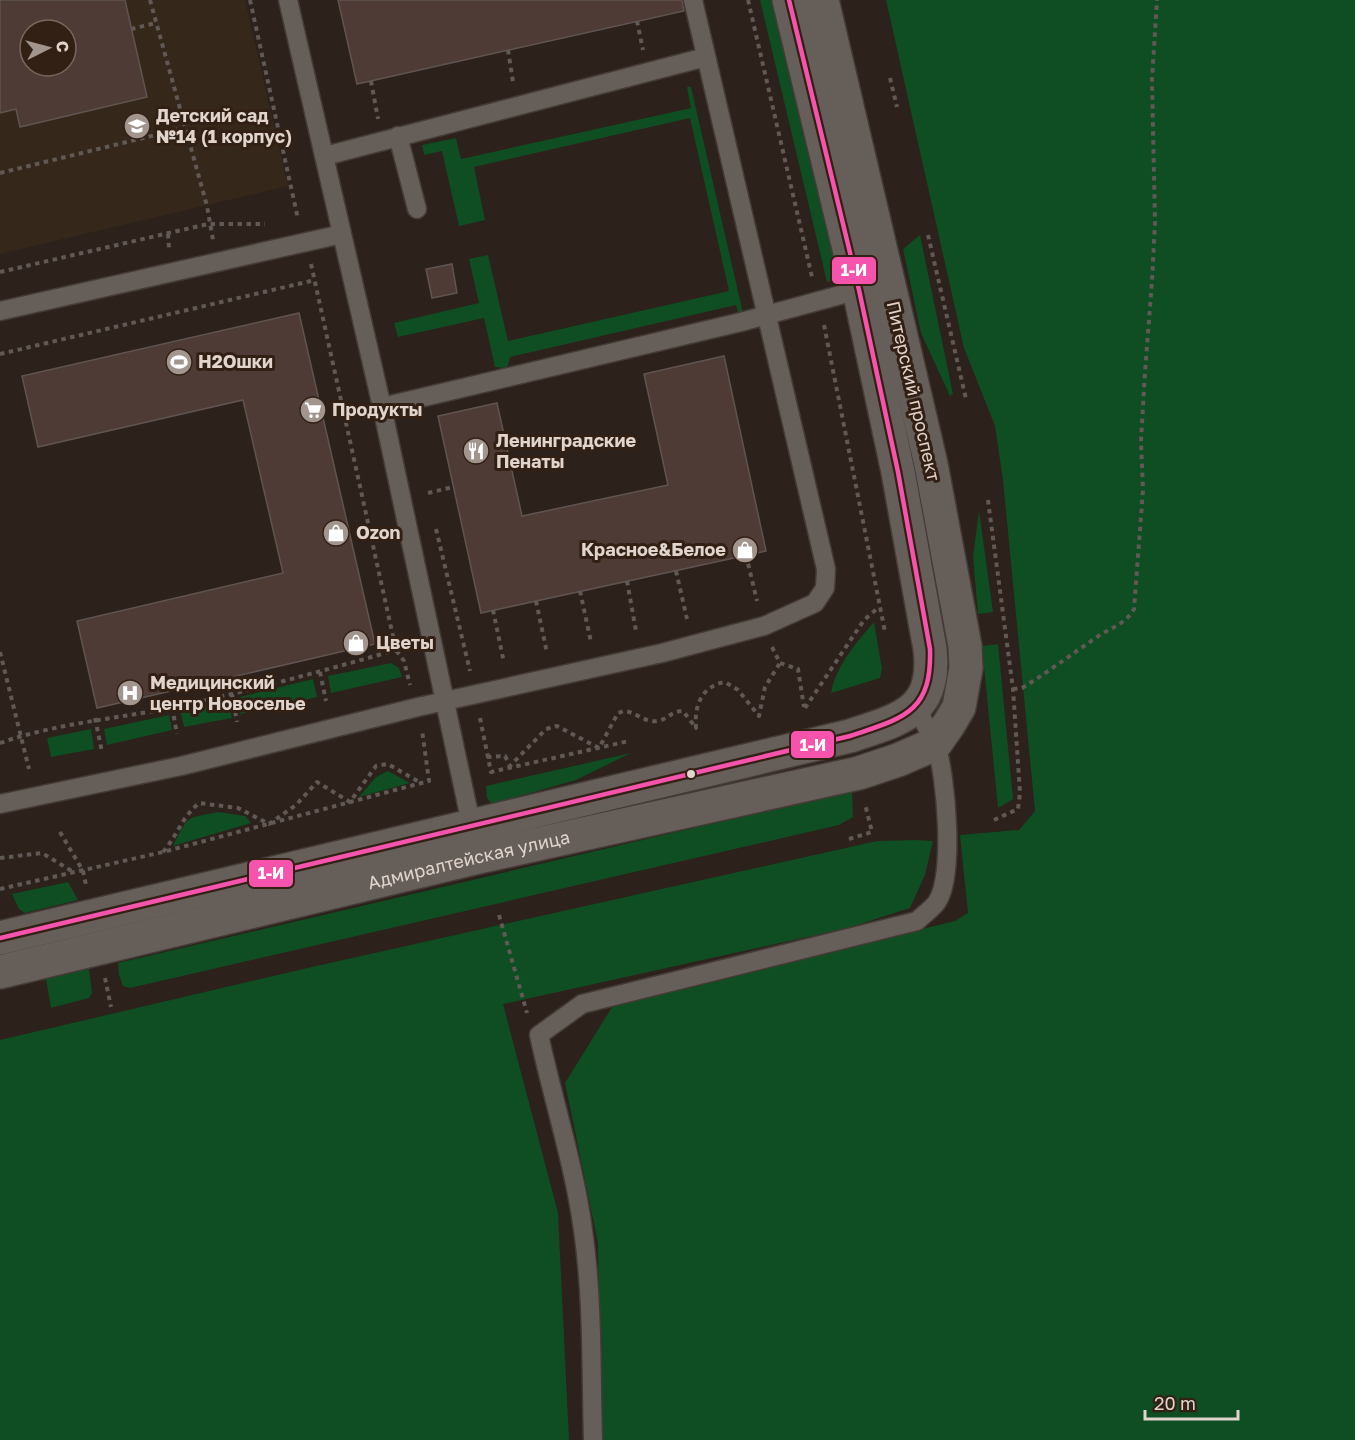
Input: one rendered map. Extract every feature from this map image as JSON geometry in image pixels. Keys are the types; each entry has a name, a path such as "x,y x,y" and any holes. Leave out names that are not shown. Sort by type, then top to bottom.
{"street":[{"name":"Питерский проспект","path":"789,0 874,286 931,464 965,646 966,668 958,707 935,744"},
{"name":"Питерский проспект","path":"822,0 874,286 898,472 930,649 932,672 928,691 916,708"},
{"name":"Адмиралтейская улица","path":"0,938 849,736 885,724 916,708"},
{"name":"Адмиралтейская улица","path":"0,972 479,857 858,773 935,744"}],"lane":[{"path":"288,0 382,407 447,701 459,775 479,857"},
{"path":"0,804 181,766 447,701 662,653 764,626 815,603 825,588 826,569 693,0"},
{"path":"325,156 706,57"},
{"path":"398,136 417,209"},
{"path":"0,311 342,234"},
{"path":"382,407 768,315 874,286"},
{"path":"593,1440 588,1279 583,1230 576,1186 539,1035 582,1004 917,921 938,901 943,878 947,822 944,782 935,744 916,708"}],"path":[{"path":"150,0 207,206 208,224 215,245"},
{"path":"250,0 299,224"},
{"path":"748,0 815,287"},
{"path":"1013,689 1022,688 1099,635 1119,626 1128,619 1134,609 1143,490 1141,441 1155,222 1152,80 1157,0"},
{"path":"637,21 646,60"},
{"path":"131,29 156,23"},
{"path":"508,50 515,92"},
{"path":"890,78 897,107"},
{"path":"371,81 380,125"},
{"path":"0,173 184,128"},
{"path":"0,272 208,224 276,224"},
{"path":"168,234 170,256"},
{"path":"928,235 966,399"},
{"path":"308,259 315,280 396,650 404,661 411,687"},
{"path":"0,354 315,280"},
{"path":"822,319 838,389 885,632"},
{"path":"428,493 453,487"},
{"path":"988,500 1013,689 1020,793 1018,808 994,820"},
{"path":"746,555 758,603"},
{"path":"676,571 687,619"},
{"path":"627,581 636,631"},
{"path":"579,591 591,642"},
{"path":"536,601 546,653"},
{"path":"770,643 780,663 798,669 804,708 864,620 879,607"},
{"path":"493,610 504,663"},
{"path":"0,742 20,735 95,718 172,707 232,694 396,650"},
{"path":"0,652 29,769"},
{"path":"599,747 618,713 624,711 645,720 658,721 675,711 683,711 696,728 695,711 700,699 717,684 725,682 738,690 759,716 765,687 780,663"},
{"path":"320,672 326,701"},
{"path":"232,694 237,722"},
{"path":"172,707 177,734"},
{"path":"479,716 490,772 629,741"},
{"path":"95,718 102,752"},
{"path":"0,889 163,852 429,781 421,726"},
{"path":"510,766 546,729 557,726 599,747"},
{"path":"487,757 505,756 510,766"},
{"path":"350,802 376,766 388,764 421,783"},
{"path":"269,824 296,805 317,782 350,802"},
{"path":"849,839 872,832 864,798"},
{"path":"163,852 171,843 180,823 199,803 238,808 269,824"},
{"path":"60,832 83,871 87,892"},
{"path":"0,858 42,853 75,873"},
{"path":"499,915 527,1014 539,1035"},
{"path":"104,976 111,1007"}],"shaded area":[{"name":"Детский сад №14 (1 корпус)","path":"0,0 245,0 288,186 0,254"}],"green space":[{"path":"760,0 774,0 840,279 827,282"},
{"path":"886,0 1355,0 1355,1440 600,1440 598,1243 565,1083 614,1004 955,921 968,913 960,835 1019,830 1035,811 1003,480 995,426 964,348"},
{"path":"687,87 691,87 743,313 740,320 736,305 510,357 505,368 495,367 484,318 398,337 394,323 479,303 469,259 488,255 508,341 729,291 690,118 474,167 485,220 459,226 442,151 424,155 422,145 456,138 461,159 691,108"},
{"path":"920,235 953,394 950,396 921,333 903,249"},
{"path":"979,511 993,612 978,614 973,557"},
{"path":"874,622 882,669 880,678 831,693 842,664"},
{"path":"998,644 1013,799 998,808 982,646"},
{"path":"391,663 399,668 402,677 331,693 328,676"},
{"path":"313,679 317,697 240,714 236,698"},
{"path":"228,700 232,718 184,727 180,710"},
{"path":"169,715 172,730 107,745 104,729"},
{"path":"91,729 94,749 51,757 47,738"},
{"path":"631,753 576,780 492,804 487,798 486,786"},
{"path":"388,771 410,783 359,797 376,777"},
{"path":"852,791 853,817 839,825 130,988 123,986 119,975 118,963"},
{"path":"218,812 245,816 251,823 173,846 182,828 190,819"},
{"path":"877,841 933,841 925,875 910,908 848,928 503,1004 558,1213 569,1440 0,1440 0,1040 312,967"},
{"path":"68,882 78,900 25,913 19,909 12,894"},
{"path":"89,969 92,993 89,998 51,1008 46,979"}],"building":[{"path":"0,0 125,0 147,97 20,127 16,109 0,113"},
{"path":"338,0 682,0 684,11 357,84"},
{"path":"452,264 457,293 432,298 426,269"},
{"path":"299,313 375,644 97,708 77,621 283,573 243,400 38,447 22,376"},
{"path":"724,356 766,551 481,613 438,416 497,403 522,516 668,485 644,374"}],"transit line":[{"name":"1-И","path":"0,938 850,736 899,717 911,710 920,700 926,687 930,649 898,472 859,290 789,0"}],"place":[{"name":"Детский сад №14 (1 корпус)","path":"137,126"},
{"name":"H2Oшки","path":"179,362"},
{"name":"Продукты","path":"313,410"},
{"name":"Ленинградские Пенаты","path":"476,451"},
{"name":"Ozon","path":"336,533"},
{"name":"Красное&Белое","path":"745,550"},
{"name":"Цветы","path":"356,643"},
{"name":"Медицинский центр Новоселье","path":"130,693"}]}
